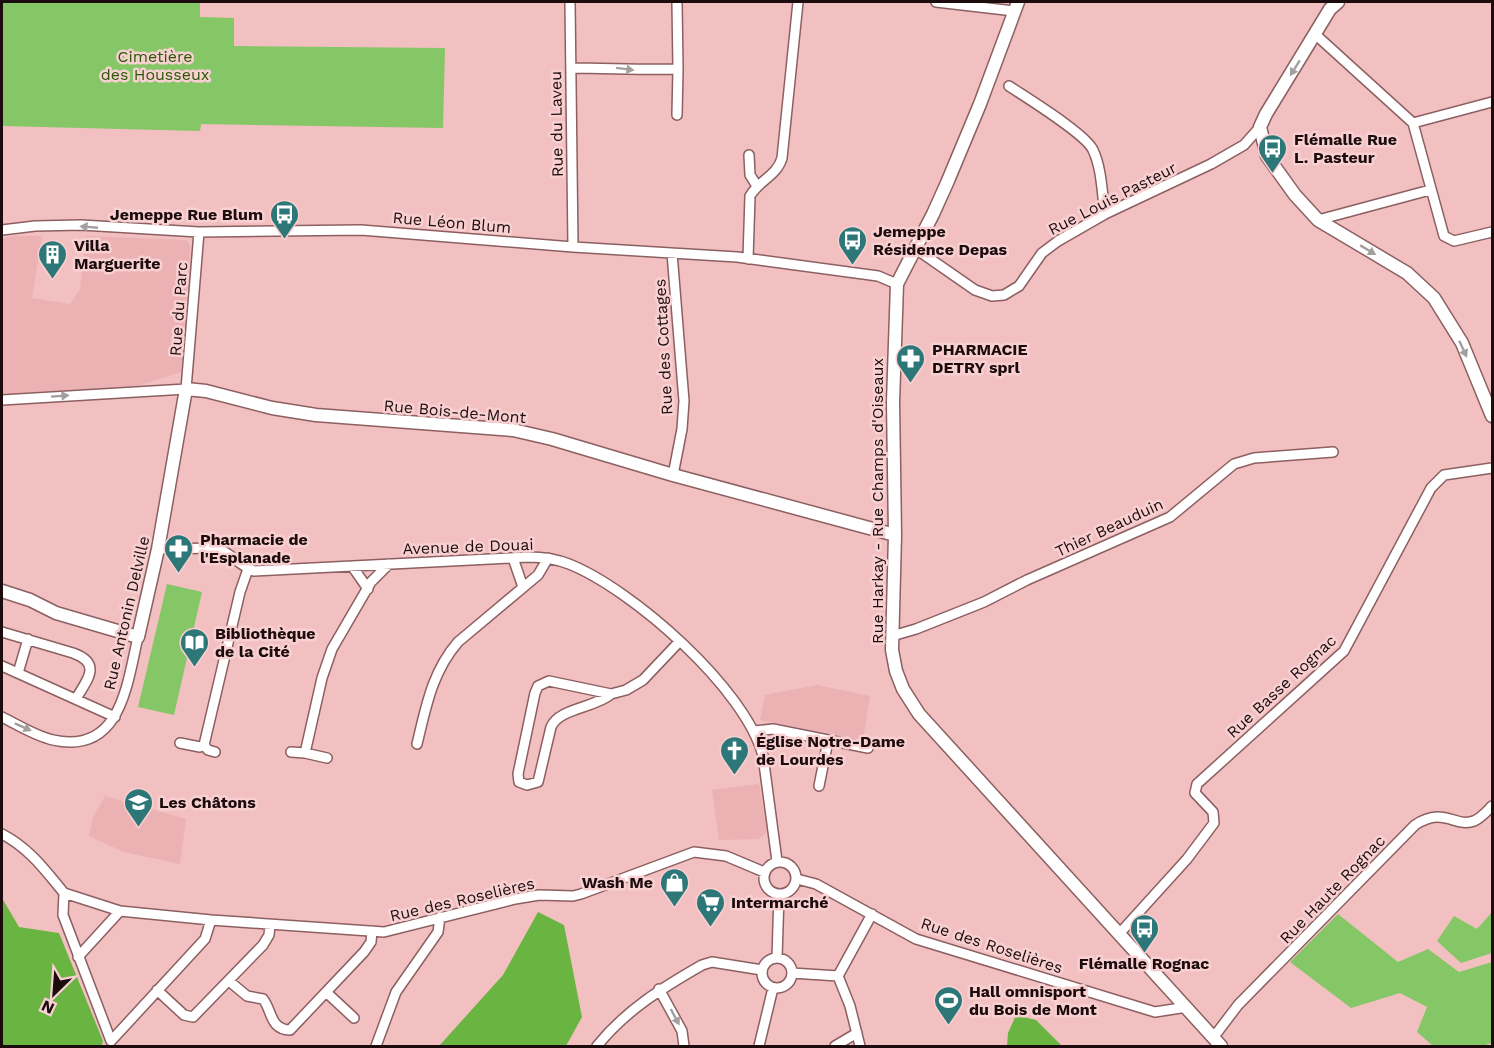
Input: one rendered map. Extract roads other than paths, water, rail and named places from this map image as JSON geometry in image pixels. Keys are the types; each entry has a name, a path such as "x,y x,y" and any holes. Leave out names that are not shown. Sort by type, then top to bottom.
{"street":[{"name":"Rue du Laveu","path":"570,2 573,247"},
{"path":"677,2 677,116"},
{"path":"748,259 750,196 757,186 776,170 782,158 800,2"},
{"path":"936,2 1016,6"},
{"path":"1338,2 1330,9 1260,127 1267,156 1295,195 1318,220 1407,273 1434,298 1461,343 1492,416"},
{"name":"Rue Harkay - Rue Champs d'Oiseaux","path":"1016,6 980,104 933,214 897,284 893,402 895,535 892,636 896,671 913,707 1217,1042"},
{"path":"1316,35 1413,123 1444,236 1454,241 1492,232"},
{"path":"571,68 678,69"},
{"path":"1009,86 1089,144 1096,160 1105,214"},
{"path":"1413,123 1492,102"},
{"name":"Rue Louis Pasteur","path":"916,249 975,291 992,296 1004,295 1019,286 1047,248 1105,214 1211,164 1244,145 1260,127"},
{"path":"749,155 750,175 757,186"},
{"path":"1318,220 1430,190"},
{"name":"Rue Léon Blum","path":"2,230 35,226 86,225 194,231 360,230 748,259 878,276 897,284"},
{"name":"Rue du Parc","path":"186,389 194,231"},
{"name":"Rue des Cottages","path":"672,254 684,401 674,475"},
{"name":"Rue Bois-de-Mont","path":"2,400 186,389 206,391 272,408 316,415 513,430 895,535"},
{"name":"Rue Antonin Delville","path":"2,717 60,741 81,741 98,734 115,717 124,696 158,549 186,389"},
{"name":"Thier Beauduin","path":"892,636 984,602 1027,580 1170,517 1234,464 1254,458 1333,452"},
{"name":"Rue Basse Rognac","path":"1119,934 1187,859 1214,823 1213,812 1195,793 1197,784 1344,651 1431,488 1444,475 1492,468"},
{"path":"158,549 217,548 225,551 248,569 240,592 204,745"},
{"path":"513,558 523,587"},
{"path":"417,744 432,683 444,660 458,642 538,575 548,558"},
{"name":"Avenue de Douai","path":"248,569 263,572 389,564 548,558 568,564 602,582 642,610 679,642 726,691 754,731 763,756 777,861"},
{"path":"306,753 328,659 375,577 389,564"},
{"path":"352,567 368,589"},
{"path":"2,591 30,600 56,613 138,637"},
{"path":"2,632 78,654 87,662 90,670 89,679 76,699"},
{"path":"18,673 28,639"},
{"path":"611,694 553,681 546,681 538,686 518,774 519,782 527,785 538,782 555,719 603,700 611,694 626,690 643,680 679,642"},
{"path":"2,666 115,717"},
{"path":"754,731 773,729 868,748"},
{"path":"819,786 828,741"},
{"path":"180,743 200,747 204,745"},
{"path":"204,745 208,750 215,752"},
{"path":"291,752 327,758"},
{"name":"Rue Haute Rognac","path":"1217,1042 1238,1005 1415,825 1440,817 1449,817 1464,823 1472,822 1492,806"},
{"path":"2,834 35,857 64,893 63,915 111,1041 205,939 212,920"},
{"name":"Rue des Roselières","path":"64,893 120,911 270,925 391,932 440,916 515,899 538,895 573,896 581,894 694,852 726,856 764,872"},
{"path":"777,861 787,862 795,869 797,879 794,887 787,893 771,892 766,886 764,872 769,865 777,861"},
{"name":"Rue des Roselières","path":"797,879 816,884 916,939 1155,1012 1187,1007"},
{"path":"777,958 779,894"},
{"path":"78,957 120,911"},
{"path":"860,1047 838,976 872,914"},
{"path":"376,1047 396,992 438,932 440,916"},
{"path":"157,990 184,1015 193,1017 263,945 269,935 270,925"},
{"path":"229,981 247,996 263,999 272,1019 286,1031 293,1028 364,952 371,942 372,931"},
{"path":"782,958 789,964 792,973 786,985 773,988 763,979 762,970 769,960 782,958"},
{"path":"597,1047 626,1014 659,989 702,965 712,962 762,970"},
{"path":"792,973 838,976"},
{"path":"759,1047 773,988"},
{"path":"659,989 682,1031 684,1047"},
{"path":"326,992 354,1018"},
{"path":"835,1047 857,1033"}],"place":[{"name":"Flémalle Rue L. Pasteur","path":"1273,174"},
{"name":"Jemeppe Rue Blum","path":"284,240"},
{"name":"Jemeppe Résidence Depas","path":"852,266"},
{"name":"Villa Marguerite","path":"53,280"},
{"name":"PHARMACIE DETRY sprl","path":"911,384"},
{"name":"Pharmacie de l'Esplanade","path":"179,574"},
{"name":"Bibliothèque de la Cité","path":"194,668"},
{"name":"Église Notre-Dame de Lourdes","path":"735,776"},
{"name":"Les Châtons","path":"138,828"},
{"name":"Wash Me","path":"674,908"},
{"name":"Intermarché","path":"710,928"},
{"name":"Flémalle Rognac","path":"1144,954"},
{"name":"Hall omnisport du Bois de Mont","path":"948,1026"}],"park label":[{"name":"Cimetière des Housseux","path":"155,65"}]}
